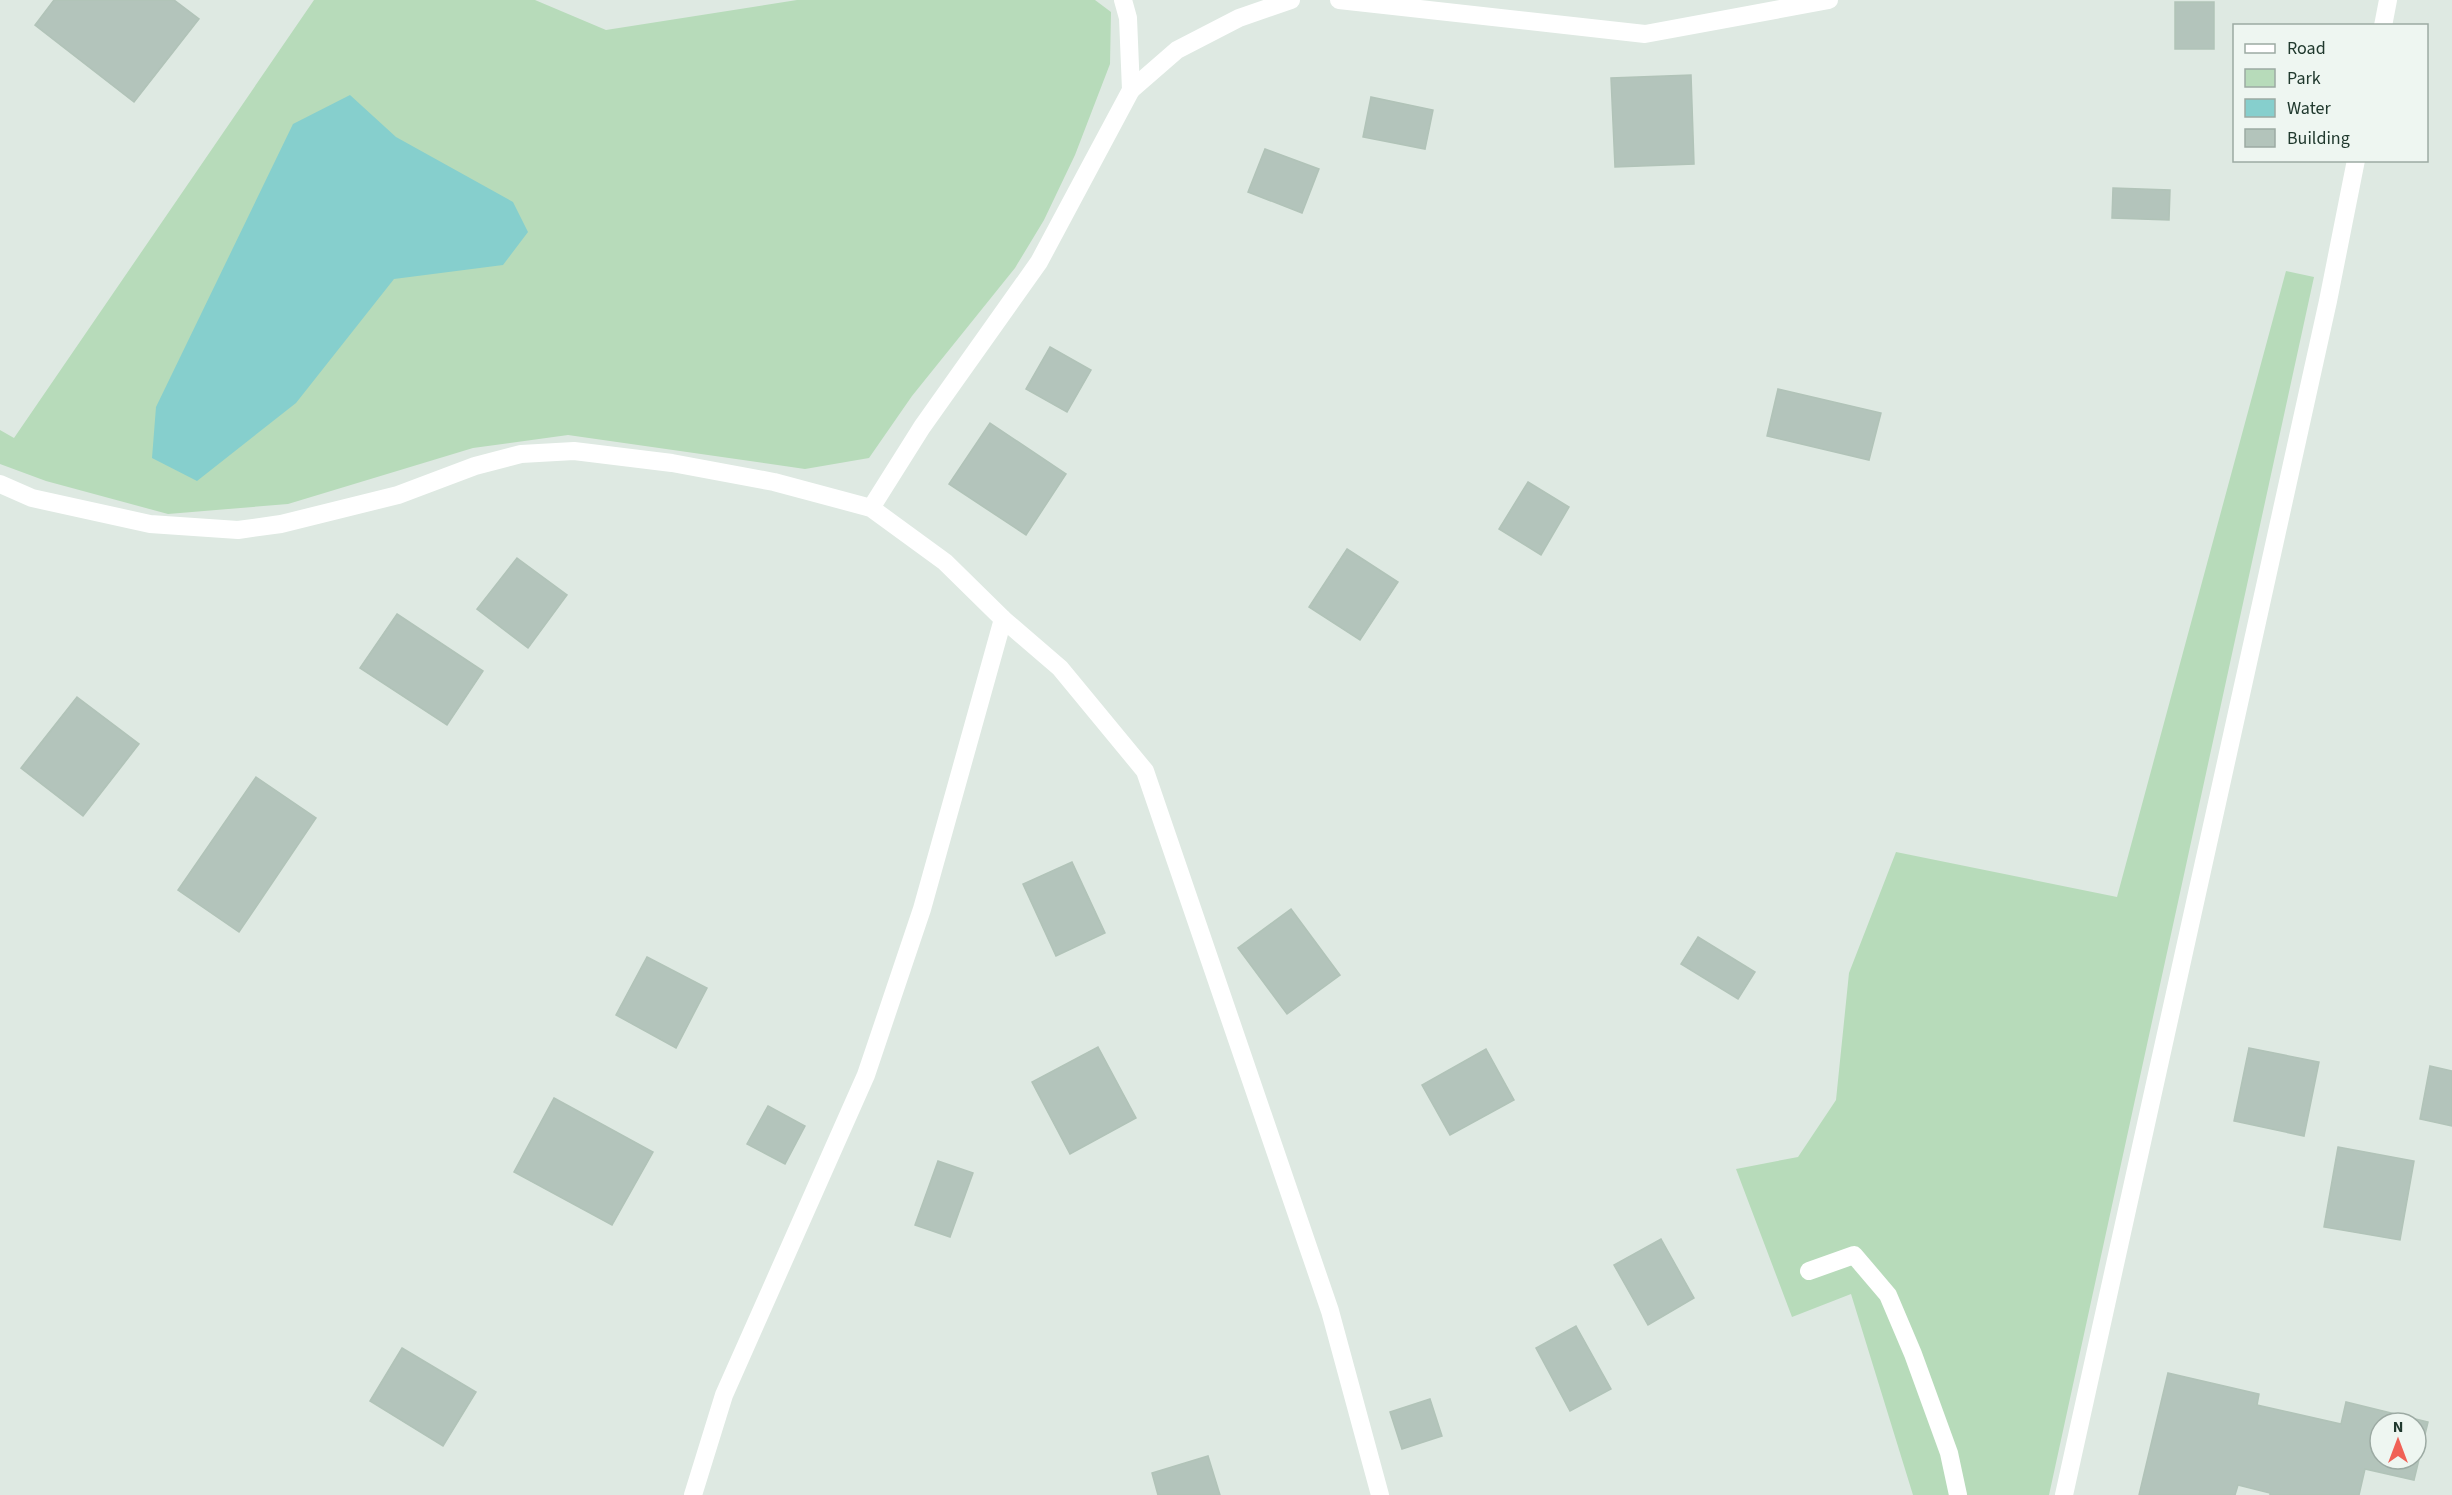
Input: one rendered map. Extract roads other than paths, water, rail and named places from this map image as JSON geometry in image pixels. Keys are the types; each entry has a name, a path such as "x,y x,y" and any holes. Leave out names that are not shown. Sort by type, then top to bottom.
{"street":[{"path":"1123,0 1128,18 1131,90"},
{"path":"871,508 922,427 1039,262 1131,90 1177,50 1239,18 1291,0"},
{"path":"1339,0 1645,34 1829,0"},
{"path":"2383,24 2388,0"},
{"path":"2064,1495 2323,324 2356,162"},
{"path":"0,484 32,498 150,524 238,530 281,524 398,495 475,466 521,454 574,451 672,464 774,482 871,508 945,562 1003,619 1060,668 1145,771 1330,1311 1380,1495"},
{"path":"693,1495 724,1395 866,1075 922,909 1003,619"},
{"path":"1809,1271 1854,1256 1888,1295 1913,1354 1949,1453 1958,1495"}],"water":[{"path":"350,95 396,137 513,202 528,232 503,265 394,279 296,403 197,481 152,458 156,407 293,124"}]}
